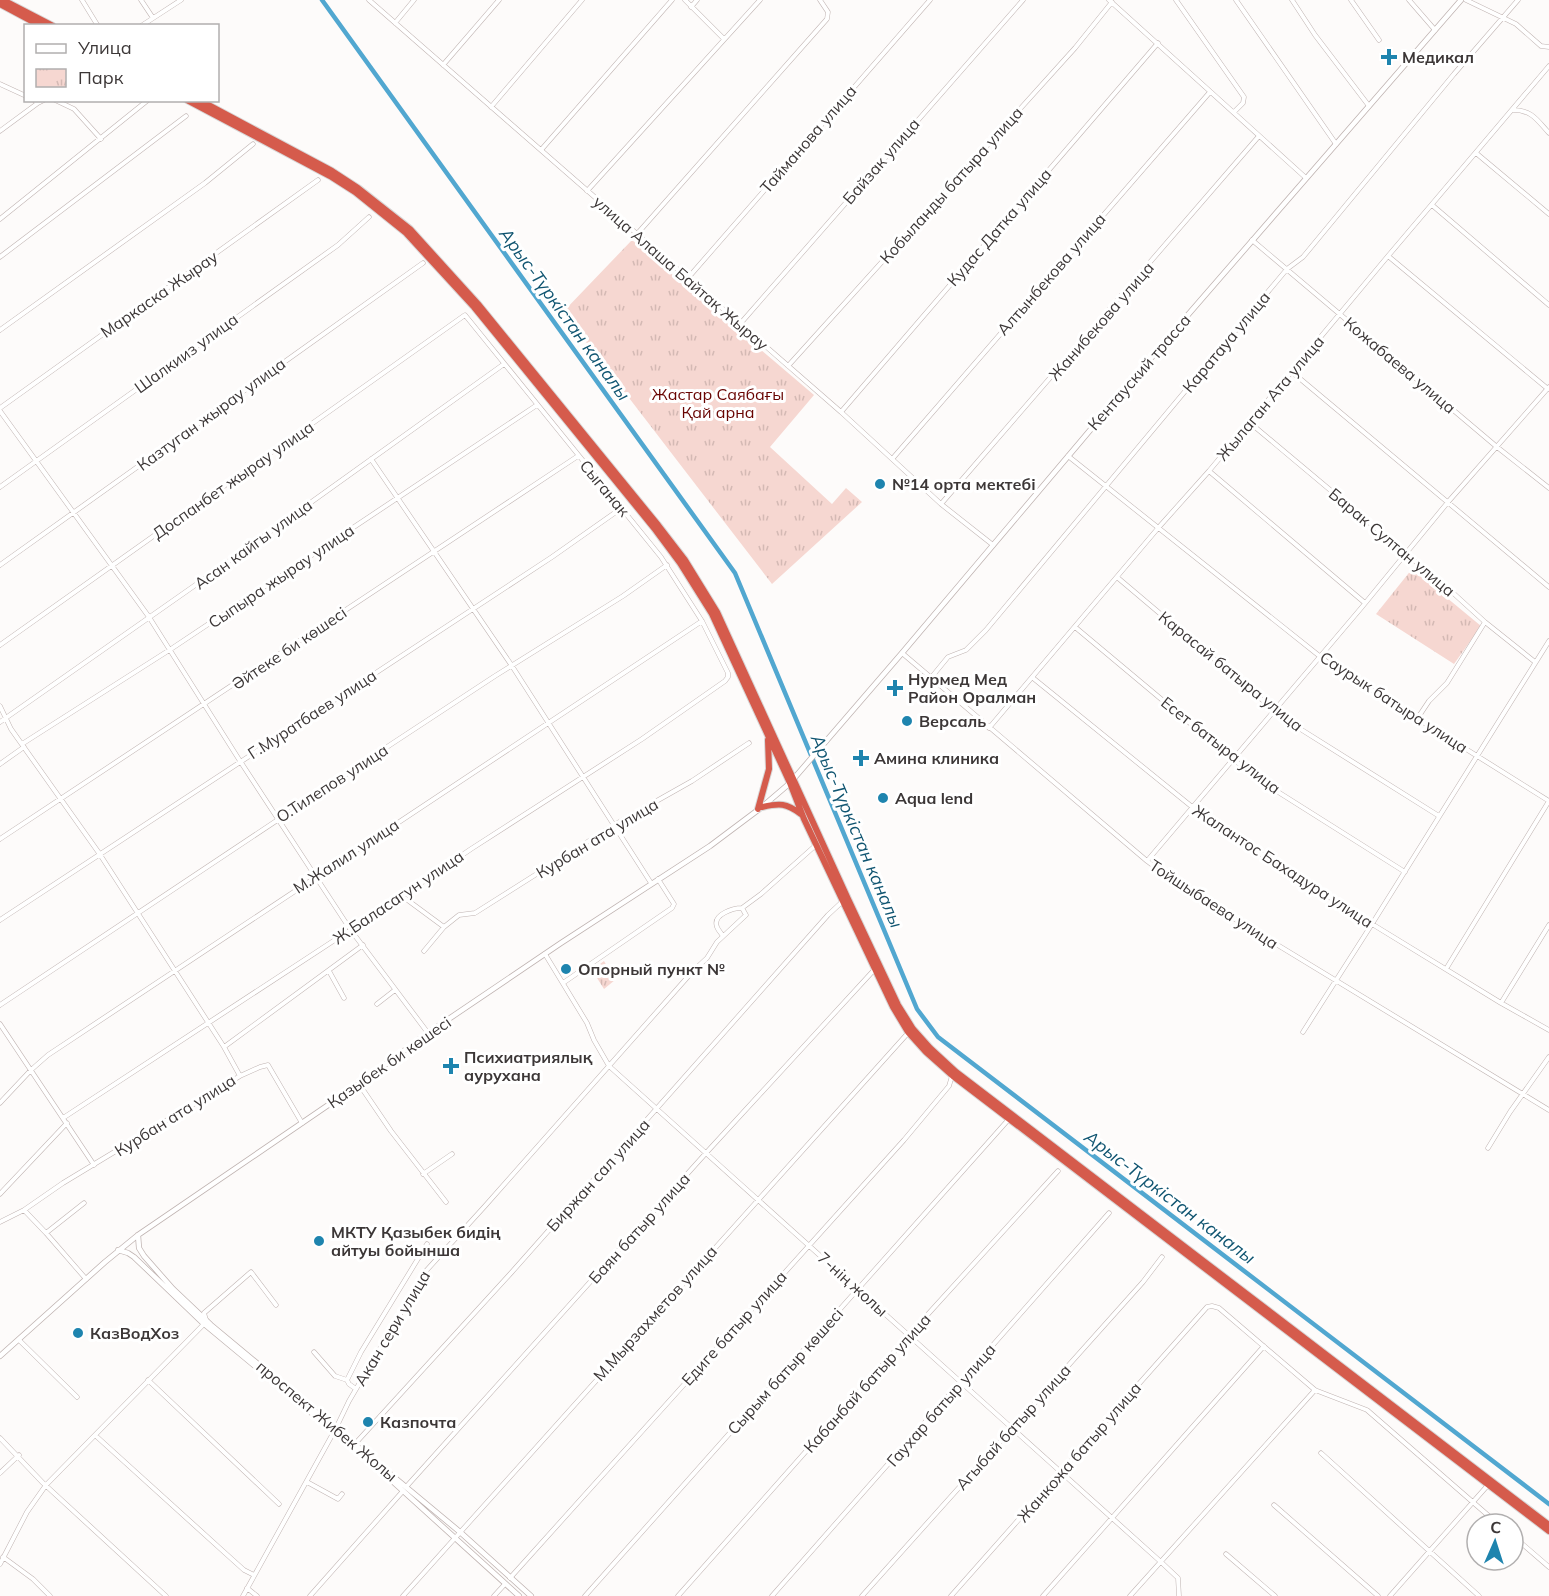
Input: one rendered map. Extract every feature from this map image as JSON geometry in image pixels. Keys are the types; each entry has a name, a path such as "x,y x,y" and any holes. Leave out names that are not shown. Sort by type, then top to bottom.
{"highway":[{"path":"3,0 49,24"},
{"path":"0,4 37,24"},
{"path":"192,102 330,176 406,233 474,307 680,563 712,614 768,737 792,781 802,815 874,970 908,1032 926,1052 953,1076 1549,1531"},
{"path":"203,102 301,153 358,188 410,229 478,304 658,525 700,582 717,612 792,781 898,1005 913,1029 930,1048 956,1071 1549,1525"},
{"path":"768,737 769,769 760,808 776,804 787,805 802,815"}],"main road":[{"name":"Кентауский трасса","path":"805,765 1252,240 1461,0"},
{"name":"Қазыбек би көшесі","path":"0,1356 118,1250 138,1235 359,1084 428,1033 710,846 792,781 805,765"},
{"name":"проспект Жибек Жолы","path":"138,1235 139,1248 144,1256 204,1322"},
{"name":"проспект Жибек Жолы","path":"118,1250 128,1252 134,1257 204,1322 460,1532 531,1596"},
{"name":"проспект Жибек Жолы","path":"405,1489 519,1596"}],"street":[{"path":"82,0 97,24"},
{"path":"141,0 153,18"},
{"path":"144,24 181,0"},
{"name":"улица Алаша Байтақ Жырау","path":"369,0 841,412 941,504 993,544"},
{"path":"395,23 414,0"},
{"path":"443,65 499,0"},
{"path":"491,107 582,0"},
{"path":"541,150 672,0"},
{"path":"685,0 724,39"},
{"path":"691,7 697,0"},
{"path":"587,191 760,0"},
{"path":"637,234 826,19 828,12 820,0"},
{"name":"Тайманова улица","path":"688,278 930,0"},
{"name":"Байзак улица","path":"740,324 1023,0"},
{"path":"1176,0 1244,97 1243,103 1234,112"},
{"path":"1236,0 1335,144"},
{"path":"1292,0 1315,35 1369,106"},
{"path":"1351,0 1379,40"},
{"path":"1409,0 1434,30"},
{"path":"1466,0 1516,24 1541,46 1549,46"},
{"name":"Каратауа улица","path":"930,679 948,657 966,650 986,630 1287,269 1303,257 1518,0"},
{"path":"1111,1 1306,178"},
{"name":"Кобыланды батыра улица","path":"788,366 1075,48 1111,1"},
{"name":"Кудас Датка улица","path":"841,412 1158,43"},
{"name":"Жылаган Ата улица","path":"989,728 1209,471 1549,66"},
{"path":"0,84 24,95"},
{"name":"Алтынбекова улица","path":"893,458 1210,92"},
{"path":"0,131 36,102"},
{"path":"59,102 74,109 101,139"},
{"path":"0,219 146,102"},
{"path":"1512,110 1524,110 1530,113 1549,133"},
{"path":"0,257 186,116"},
{"name":"Жанибекова улица","path":"941,504 1259,136"},
{"path":"0,330 206,183 253,144"},
{"path":"1476,153 1549,214"},
{"name":"Маркаска Жырау","path":"0,410 318,180"},
{"path":"1432,205 1549,305"},
{"name":"Шалкииз улица","path":"0,487 338,245 369,217"},
{"name":"Кожабаева улица","path":"1252,240 1497,447 1549,488"},
{"path":"1147,861 1448,502 1548,388 1388,256"},
{"name":"Казтуган жырау улица","path":"0,565 423,263"},
{"name":"Сыганак","path":"465,315 578,456 623,507 667,565 702,621 728,673"},
{"name":"Доспанбет жырау улица","path":"0,645 465,315"},
{"name":"Асан кайгы улица","path":"0,722 504,364"},
{"path":"1292,372 1549,587"},
{"name":"Сыпыра жырау улица","path":"0,764 23,746 537,405"},
{"path":"0,410 171,649 240,761 350,929 428,1033"},
{"name":"Барак Султан улица","path":"1249,422 1535,662"},
{"name":"Саурык батыра улица","path":"1068,455 1327,662 1549,801"},
{"name":"Әйтеке би көшесі","path":"0,839 578,456"},
{"path":"370,459 399,498 512,666 651,884"},
{"path":"1209,471 1365,603"},
{"name":"Г.Муратбаев улица","path":"0,920 623,507"},
{"name":"О.Тилепов улица","path":"0,1005 278,819 623,596 667,565"},
{"name":"Карасай батыра улица","path":"1118,578 1286,720 1439,816"},
{"name":"М.Жалил улица","path":"0,1103 48,1055 702,621"},
{"path":"1418,719 1429,701 1447,683 1485,622"},
{"name":"Есет батыра улица","path":"1075,627 1267,785 1405,872"},
{"path":"1303,1032 1549,641"},
{"name":"Тойшыбаева улица","path":"902,653 1147,861 1179,885 1549,1110"},
{"name":"Ж.Баласагун улица","path":"63,1118 583,777 717,687 728,679 728,673"},
{"name":"Жалантос Бахадура улица","path":"1033,678 1192,809 1372,924 1549,1030"},
{"path":"0,706 23,746 99,854 224,1047"},
{"name":"Курбан ата улица","path":"424,951 444,927 459,915 474,913 614,825 692,781 749,743"},
{"path":"1446,969 1549,801"},
{"name":"Акан сери улица","path":"722,937 723,935 716,926 722,915 733,908 742,908 761,894 817,844"},
{"path":"563,983 672,908 674,904 658,879"},
{"path":"402,896 444,927"},
{"name":"Биржан сал улица","path":"354,1445 843,901"},
{"name":"Акан сери улица","path":"243,1596 356,1389 424,1272 707,958 717,942 746,915 742,908"},
{"path":"1501,1003 1549,925"},
{"name":"Курбан ата улица","path":"1,1220 24,1210 240,1076 224,1047 363,945"},
{"name":"7-нің жолы","path":"545,954 609,1066 1161,1562 1178,1578 1179,1596"},
{"name":"Баян батыр улица","path":"310,1596 706,1153 874,970"},
{"path":"329,971 344,998"},
{"path":"377,1004 396,990"},
{"path":"0,1024 94,1165"},
{"name":"М.Мырзахметов улица","path":"403,1596 908,1032"},
{"path":"1488,1148 1549,1057"},
{"path":"240,1076 260,1066 268,1065 302,1123"},
{"name":"Едиге батыр улица","path":"510,1578 904,1140 949,1086 953,1076"},
{"path":"359,1084 423,1174 446,1202"},
{"name":"Сырым батыр көшесі","path":"585,1596 1010,1119"},
{"path":"0,1194 67,1123"},
{"path":"423,1174 452,1154"},
{"name":"Кабанбай батыр улица","path":"678,1596 1058,1171"},
{"path":"46,1233 84,1203"},
{"path":"24,1210 58,1245 86,1279"},
{"name":"Гаухар батыр улица","path":"772,1596 1109,1213"},
{"path":"347,1380 361,1352 427,1244"},
{"name":"Агыбай батыр улица","path":"862,1596 1143,1282 1162,1257"},
{"path":"0,1564 27,1512 46,1485 204,1322 204,1313 250,1272 276,1305"},
{"name":"Жанкожа батыр улица","path":"951,1596 1207,1307 1219,1308 1264,1346"},
{"path":"19,1340 77,1397"},
{"path":"1042,1596 1264,1346 1315,1390 1367,1410 1484,1512"},
{"path":"314,1352 335,1376 347,1380 356,1389"},
{"path":"148,1380 279,1504"},
{"path":"1130,1596 1315,1390"},
{"path":"96,1436 224,1552 254,1575"},
{"path":"0,1438 46,1485 166,1596"},
{"path":"1322,1453 1479,1596"},
{"path":"0,1473 19,1455"},
{"path":"307,1482 332,1497 338,1499 342,1494"},
{"path":"1390,1596 1488,1485"},
{"path":"1274,1505 1378,1596"},
{"path":"1525,1546 1549,1567"},
{"path":"1226,1554 1275,1596"},
{"path":"3,1557 33,1579 50,1596"},
{"path":"494,1596 505,1584"},
{"path":"247,1588 257,1596"}],"green space":[{"name":"Жастар Саябағы Қай арна","path":"632,240 814,395 770,447 832,504 846,488 862,502 772,584 563,312"},
{"path":"1412,569 1481,626 1454,664 1376,614"},
{"path":"604,961 615,980 604,989 592,970"}],"waterway":[{"name":"Арыс-Түркістан каналы","path":"322,0 735,573 917,1009 938,1037 1549,1504"}],"place":[{"name":"Медикал","path":"1389,57"},
{"name":"№14 орта мектебі","path":"880,484"},
{"name":"Нурмед Мед Район Оралман","path":"895,688"},
{"name":"Версаль","path":"907,721"},
{"name":"Амина клиника","path":"861,758"},
{"name":"Aqua lend","path":"883,798"},
{"name":"Опорный пункт №","path":"566,969"},
{"name":"Психиатриялық аурухана","path":"451,1066"},
{"name":"МКТУ Қазыбек бидің айтуы бойынша","path":"319,1241"},
{"name":"КазВодХоз","path":"78,1333"},
{"name":"Казпочта","path":"368,1422"}]}
